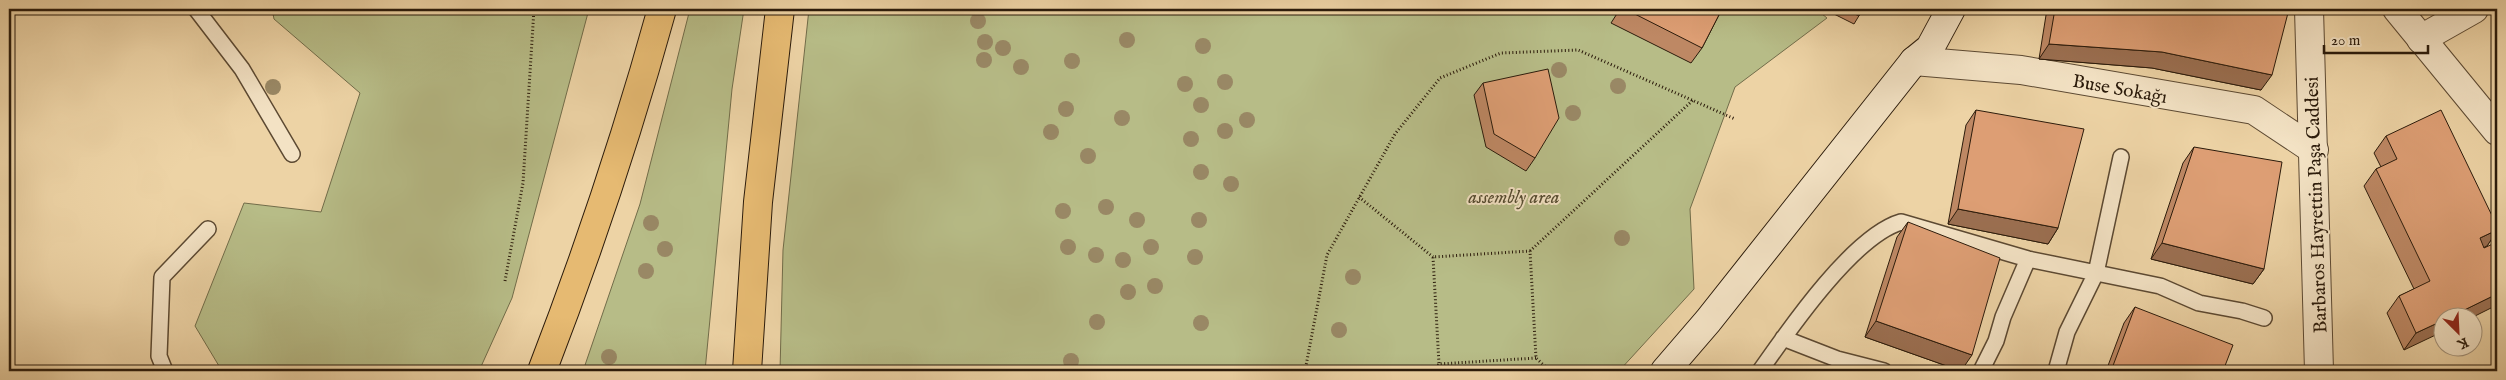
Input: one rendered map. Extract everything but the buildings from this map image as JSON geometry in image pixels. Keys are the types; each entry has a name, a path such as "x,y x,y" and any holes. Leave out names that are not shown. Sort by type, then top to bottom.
{"highway":[{"path":"542,371 581,269 634,111 662,9"},
{"path":"747,371 758,202 780,9"}],"street":[{"path":"1665,371 1708,321 1914,61 1930,48 1951,9"},
{"name":"Barbaros Hayrettin Paşa Caddesi","path":"2307,9 2314,150 2319,371"},
{"path":"2397,9 2497,131"},
{"path":"2421,39 2474,9"},
{"name":"Buse Sokağı","path":"1914,61 2021,70 2254,110 2314,150"}],"lane":[{"path":"196,9 242,69 292,154"},
{"path":"2056,371 2067,332 2096,273 2121,158"},
{"path":"1760,371 1804,309 1864,244 1893,224 1901,222 2028,260 2160,286 2199,303 2242,311 2264,318"},
{"path":"165,371 159,356 162,277 208,229"},
{"path":"1981,371 1996,341 2003,317 2028,260"},
{"path":"1783,338 1837,359 1884,371"}],"path":[{"path":"505,281 523,183 534,9"},
{"path":"1305,371 1327,255 1395,134 1440,78 1500,53 1578,50 1735,119"},
{"path":"1359,197 1433,257 1530,251 1693,100"},
{"path":"1530,251 1536,358 1550,371"},
{"path":"1433,257 1439,364 1434,371"},
{"path":"1439,364 1536,358"}],"green space":[{"path":"272,9 589,9 512,298 479,371 222,371 195,326 244,203 321,212 360,93 274,19"},
{"path":"690,9 744,9 732,89 705,371 583,371 640,204"},
{"name":"assembly area","path":"809,9 1816,9 1827,18 1735,87 1690,209 1694,289 1619,371 780,371 783,250"}]}
